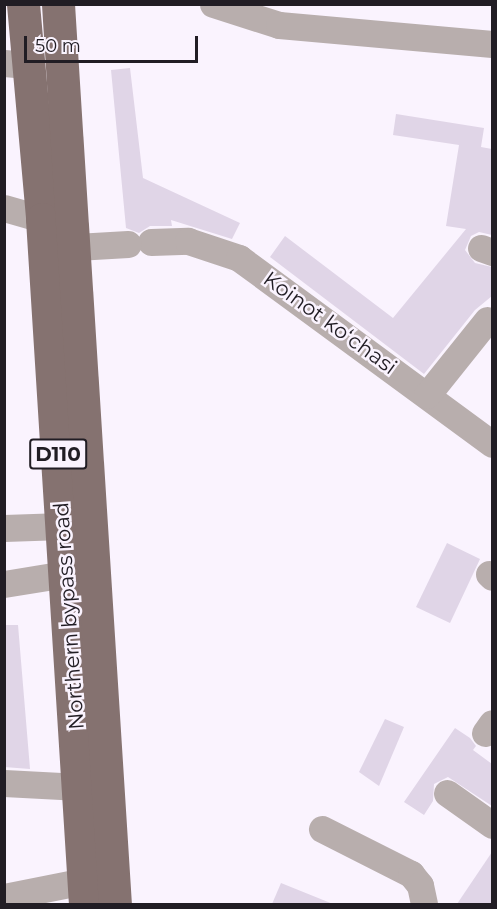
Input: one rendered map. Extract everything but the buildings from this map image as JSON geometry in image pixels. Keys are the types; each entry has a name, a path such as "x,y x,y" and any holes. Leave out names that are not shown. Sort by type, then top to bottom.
{"main road":[{"name":"Northern bypass road","path":"23,4 16,64 42,219 85,893"},
{"name":"Northern bypass road","path":"58,4 76,247 115,904"}],"street":[{"path":"213,4 279,25 492,44"},
{"path":"4,208 42,219"},
{"name":"Koinot koʻchasi","path":"76,247 188,241 239,258 492,444"},
{"path":"427,394 487,320"},
{"path":"4,528 63,526"},
{"path":"4,584 66,574"},
{"path":"4,783 80,787"},
{"path":"447,793 492,825"},
{"path":"322,829 411,874 420,885 424,904"},
{"path":"4,897 85,893"}]}
